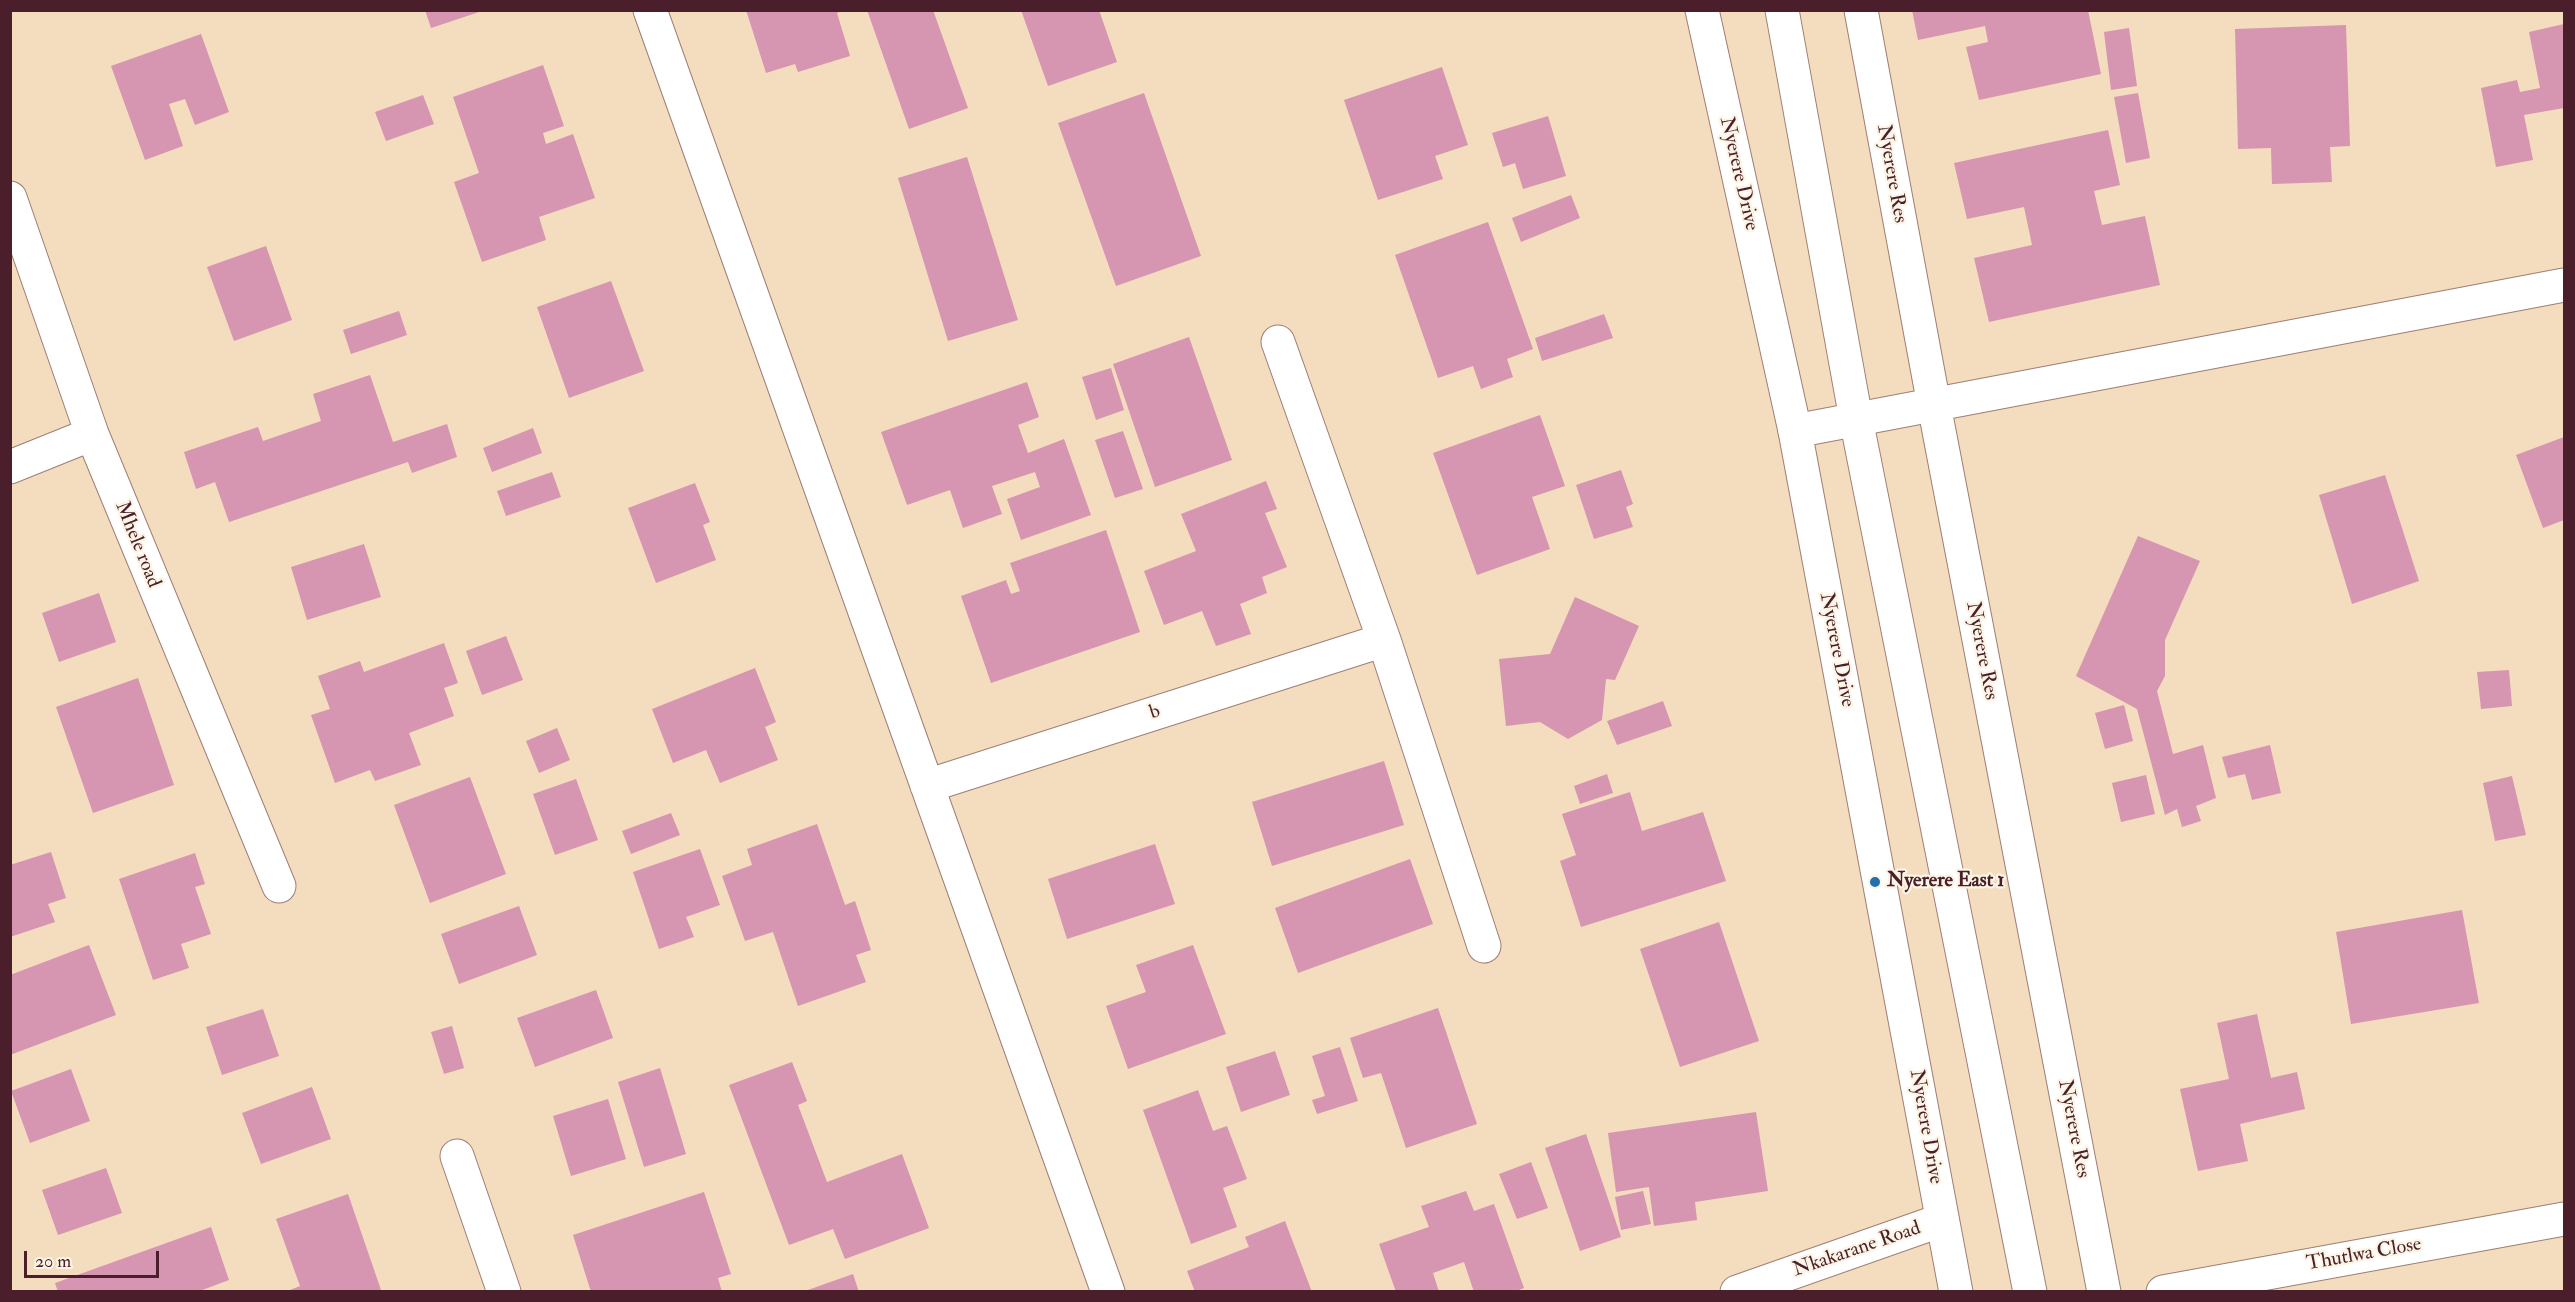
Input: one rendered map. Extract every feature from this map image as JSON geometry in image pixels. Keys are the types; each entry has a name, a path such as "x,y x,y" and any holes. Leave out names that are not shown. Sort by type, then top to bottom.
{"street":[{"path":"650,10 1108,1292"},
{"name":"Nyerere Drive","path":"1702,10 1795,431 1956,1292"},
{"path":"1782,10 1856,419 2030,1292"},
{"name":"Nyerere Res","path":"1861,10 1934,405 2104,1292"},
{"name":"Mhele road","path":"10,198 92,434 279,886"},
{"path":"1795,431 2565,285"},
{"path":"1278,342 1384,640 1484,946"},
{"path":"10,467 92,434"},
{"name":"b","path":"927,786 1384,640"},
{"path":"457,1156 504,1292"},
{"name":"Thutlwa Close","path":"2163,1292 2565,1219"},
{"name":"Nkakarane Road","path":"1737,1292 1942,1220"}],"building":[{"path":"425,10 482,10 482,11 431,28"},
{"path":"746,10 844,10 837,13 850,56 798,72 795,64 766,73"},
{"path":"867,10 933,10 968,108 909,129"},
{"path":"1021,10 1099,10 1117,62 1048,86"},
{"path":"1912,10 2088,10 2101,74 1979,100 1966,47 1988,42 1985,26 1918,40"},
{"path":"2564,24 2564,108 2524,115 2533,160 2496,167 2481,88 2517,80 2520,92 2540,88 2529,32"},
{"path":"2346,25 2350,146 2330,147 2332,182 2272,184 2271,148 2238,149 2235,29"},
{"path":"2129,28 2137,86 2111,90 2104,32"},
{"path":"201,34 229,112 195,125 185,99 169,104 183,146 145,160 111,66"},
{"path":"543,65 564,126 543,133 546,144 573,134 595,198 539,217 546,240 482,262 454,182 479,173 453,97"},
{"path":"1442,67 1468,145 1435,156 1443,179 1378,200 1344,100"},
{"path":"1144,93 1201,256 1116,286 1058,123"},
{"path":"2138,93 2150,158 2126,163 2114,97"},
{"path":"423,95 434,124 386,141 375,112"},
{"path":"1548,116 1566,176 1523,189 1515,163 1503,167 1492,133"},
{"path":"2108,130 2120,185 2094,191 2102,225 2145,216 2160,285 1989,322 1974,258 2032,245 2024,207 1967,219 1954,163"},
{"path":"967,157 1018,320 948,341 898,178"},
{"path":"1571,195 1580,218 1521,242 1512,218"},
{"path":"1488,222 1533,349 1507,359 1513,377 1481,389 1473,366 1438,378 1395,255"},
{"path":"266,246 292,320 234,341 207,267"},
{"path":"611,281 644,371 569,398 537,307"},
{"path":"399,311 407,335 351,354 343,330"},
{"path":"1604,314 1613,338 1542,361 1535,338"},
{"path":"1189,337 1232,460 1155,487 1113,364"},
{"path":"1111,368 1124,410 1096,420 1082,377"},
{"path":"370,375 393,442 447,424 457,457 412,473 408,462 229,522 215,482 196,489 184,452 258,427 263,441 321,421 313,394"},
{"path":"1027,382 1039,417 1018,425 1028,453 1064,439 1091,515 1021,540 1007,499 1040,487 1035,472 992,486 1002,514 963,528 950,490 907,505 881,432"},
{"path":"1540,415 1565,486 1532,497 1550,549 1477,575 1433,453"},
{"path":"533,428 542,453 492,472 483,448"},
{"path":"1123,431 1143,489 1115,498 1095,440"},
{"path":"2564,437 2564,520 2543,528 2516,455"},
{"path":"1621,470 1633,504 1626,507 1633,527 1594,539 1576,485"},
{"path":"552,472 561,497 506,516 497,491"},
{"path":"2385,475 2419,581 2352,604 2319,495"},
{"path":"1266,481 1277,509 1265,513 1287,567 1262,577 1267,593 1240,604 1251,634 1216,646 1202,611 1164,625 1144,571 1196,551 1181,514"},
{"path":"695,483 710,522 703,525 716,560 656,583 628,508"},
{"path":"1106,530 1140,632 991,683 961,596 1006,580 1011,594 1020,591 1010,563"},
{"path":"2138,536 2200,561 2165,640 2165,676 2157,691 2173,754 2203,745 2216,798 2196,806 2201,821 2182,827 2177,809 2165,815 2137,709 2076,676"},
{"path":"364,544 381,597 307,620 291,567"},
{"path":"99,593 116,642 59,662 42,613"},
{"path":"1575,597 1639,626 1615,680 1606,679 1602,720 1568,739 1540,722 1506,726 1499,659 1550,654"},
{"path":"506,636 523,680 482,695 466,651"},
{"path":"444,643 458,683 444,688 454,716 409,733 421,765 375,781 370,770 335,783 311,715 330,709 318,676 360,661 364,672"},
{"path":"755,668 776,722 765,727 778,760 720,783 706,750 673,763 652,709"},
{"path":"2509,670 2512,706 2481,709 2477,672"},
{"path":"138,678 174,785 93,813 56,707"},
{"path":"1663,701 1672,726 1617,745 1607,721"},
{"path":"2124,705 2133,741 2105,749 2095,713"},
{"path":"557,728 570,760 539,773 526,741"},
{"path":"2270,745 2281,793 2252,800 2245,774 2228,778 2222,757"},
{"path":"1384,761 1404,825 1272,866 1252,802"},
{"path":"1607,774 1613,793 1580,804 1574,786"},
{"path":"2146,775 2155,814 2121,822 2112,783"},
{"path":"2512,776 2526,835 2495,841 2483,783"},
{"path":"470,777 506,874 430,903 394,805"},
{"path":"576,779 598,840 555,855 533,794"},
{"path":"1630,792 1642,831 1703,812 1726,881 1581,927 1560,861 1576,855 1562,814"},
{"path":"671,813 680,835 631,854 622,831"},
{"path":"817,824 845,905 855,901 871,950 856,955 866,982 798,1006 773,932 745,941 722,876 752,865 747,849"},
{"path":"1155,844 1175,904 1067,939 1048,879"},
{"path":"700,849 720,905 686,917 694,937 659,949 633,872"},
{"path":"51,852 66,898 48,904 55,922 10,937 10,865"},
{"path":"195,853 205,884 195,887 211,934 181,944 189,968 153,980 119,879"},
{"path":"1410,859 1433,924 1298,973 1275,908"},
{"path":"519,906 537,955 459,984 441,934"},
{"path":"2462,910 2479,1003 2351,1024 2336,932"},
{"path":"1719,922 1759,1041 1680,1067 1640,949"},
{"path":"89,945 116,1015 10,1055 10,975"},
{"path":"1193,945 1226,1034 1128,1069 1106,1006 1146,992 1136,965"},
{"path":"596,990 613,1038 535,1067 517,1018"},
{"path":"1438,1008 1477,1124 1406,1148 1381,1073 1363,1078 1350,1038"},
{"path":"263,1009 279,1056 222,1075 206,1027"},
{"path":"2257,1014 2271,1078 2297,1072 2305,1109 2240,1124 2248,1161 2198,1171 2180,1089 2229,1079 2217,1023"},
{"path":"452,1026 464,1068 444,1074 431,1032"},
{"path":"1340,1047 1358,1101 1317,1114 1312,1100 1325,1096 1312,1056"},
{"path":"1275,1051 1290,1095 1241,1112 1226,1067"},
{"path":"792,1062 807,1101 798,1105 827,1182 902,1154 929,1228 845,1259 833,1229 789,1245 729,1085"},
{"path":"660,1068 686,1154 644,1167 618,1082"},
{"path":"71,1069 90,1121 30,1143 11,1091"},
{"path":"312,1087 331,1139 261,1164 242,1113"},
{"path":"1198,1090 1213,1131 1227,1126 1247,1179 1223,1188 1237,1227 1191,1244 1143,1110"},
{"path":"608,1099 626,1159 571,1176 553,1116"},
{"path":"1756,1112 1768,1191 1695,1202 1697,1220 1654,1226 1649,1187 1616,1192 1608,1133"},
{"path":"1586,1134 1621,1237 1580,1251 1545,1148"},
{"path":"1531,1162 1548,1208 1517,1219 1499,1174"},
{"path":"106,1168 122,1213 58,1235 42,1190"},
{"path":"1466,1191 1474,1211 1494,1204 1524,1288 1514,1292 1474,1292 1464,1262 1433,1273 1439,1292 1396,1292 1379,1244 1429,1227 1421,1206"},
{"path":"1643,1191 1651,1224 1621,1230 1615,1197"},
{"path":"704,1192 731,1274 718,1278 722,1292 591,1292 573,1235"},
{"path":"348,1194 381,1290 285,1292 300,1286 276,1219"},
{"path":"1285,1221 1312,1292 1195,1292 1187,1271 1249,1247 1245,1237"},
{"path":"211,1227 229,1280 197,1292 58,1292 55,1283"},
{"path":"853,1274 859,1292 805,1292 805,1291"}],"place":[{"name":"Nyerere East 1","path":"1875,882"}]}
